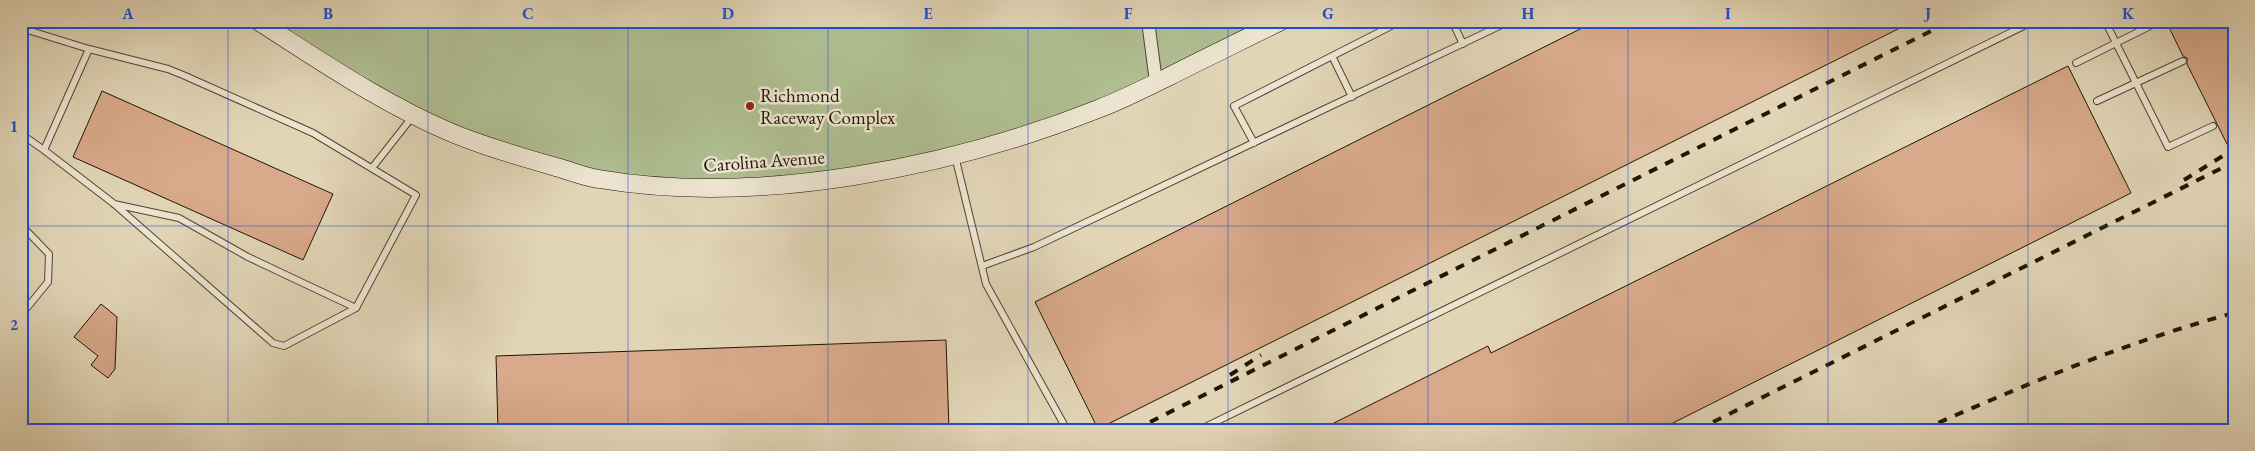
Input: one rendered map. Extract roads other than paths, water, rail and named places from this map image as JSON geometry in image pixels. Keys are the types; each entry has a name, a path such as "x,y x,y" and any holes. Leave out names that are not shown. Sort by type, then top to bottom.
{"street":[{"name":"Carolina Avenue","path":"258,21 350,80 414,116 510,154 580,175 639,184 733,187 781,185 857,175 955,154 1029,133 1097,110 1281,21"},
{"path":"1148,21 1156,82"}],"lane":[{"path":"1254,143 1234,106 1401,21"},
{"path":"1452,21 1462,44"},
{"path":"982,266 1034,247 1510,21"},
{"path":"1199,430 2034,21"},
{"path":"2105,21 2168,147 2213,126"},
{"path":"2076,63 2158,22"},
{"path":"21,28 89,49 168,69 183,75 313,133 416,195 356,308 284,346 273,343 112,203 21,134"},
{"path":"44,150 89,49"},
{"path":"1332,56 1352,97"},
{"path":"2097,101 2183,61"},
{"path":"372,168 385,149 414,116"},
{"path":"955,154 986,284 1067,430"},
{"path":"112,203 178,218 248,257 356,308"},
{"path":"21,225 49,254 48,282 21,316"}],"railway":[{"path":"1134,430 1951,21"},
{"path":"2184,180 2234,149"},
{"path":"1697,430 2234,162"},
{"path":"1922,430 2115,351 2234,313"},
{"path":"1230,375 1261,355"}],"place":[{"name":"Richmond Raceway Complex","path":"750,106"}]}
